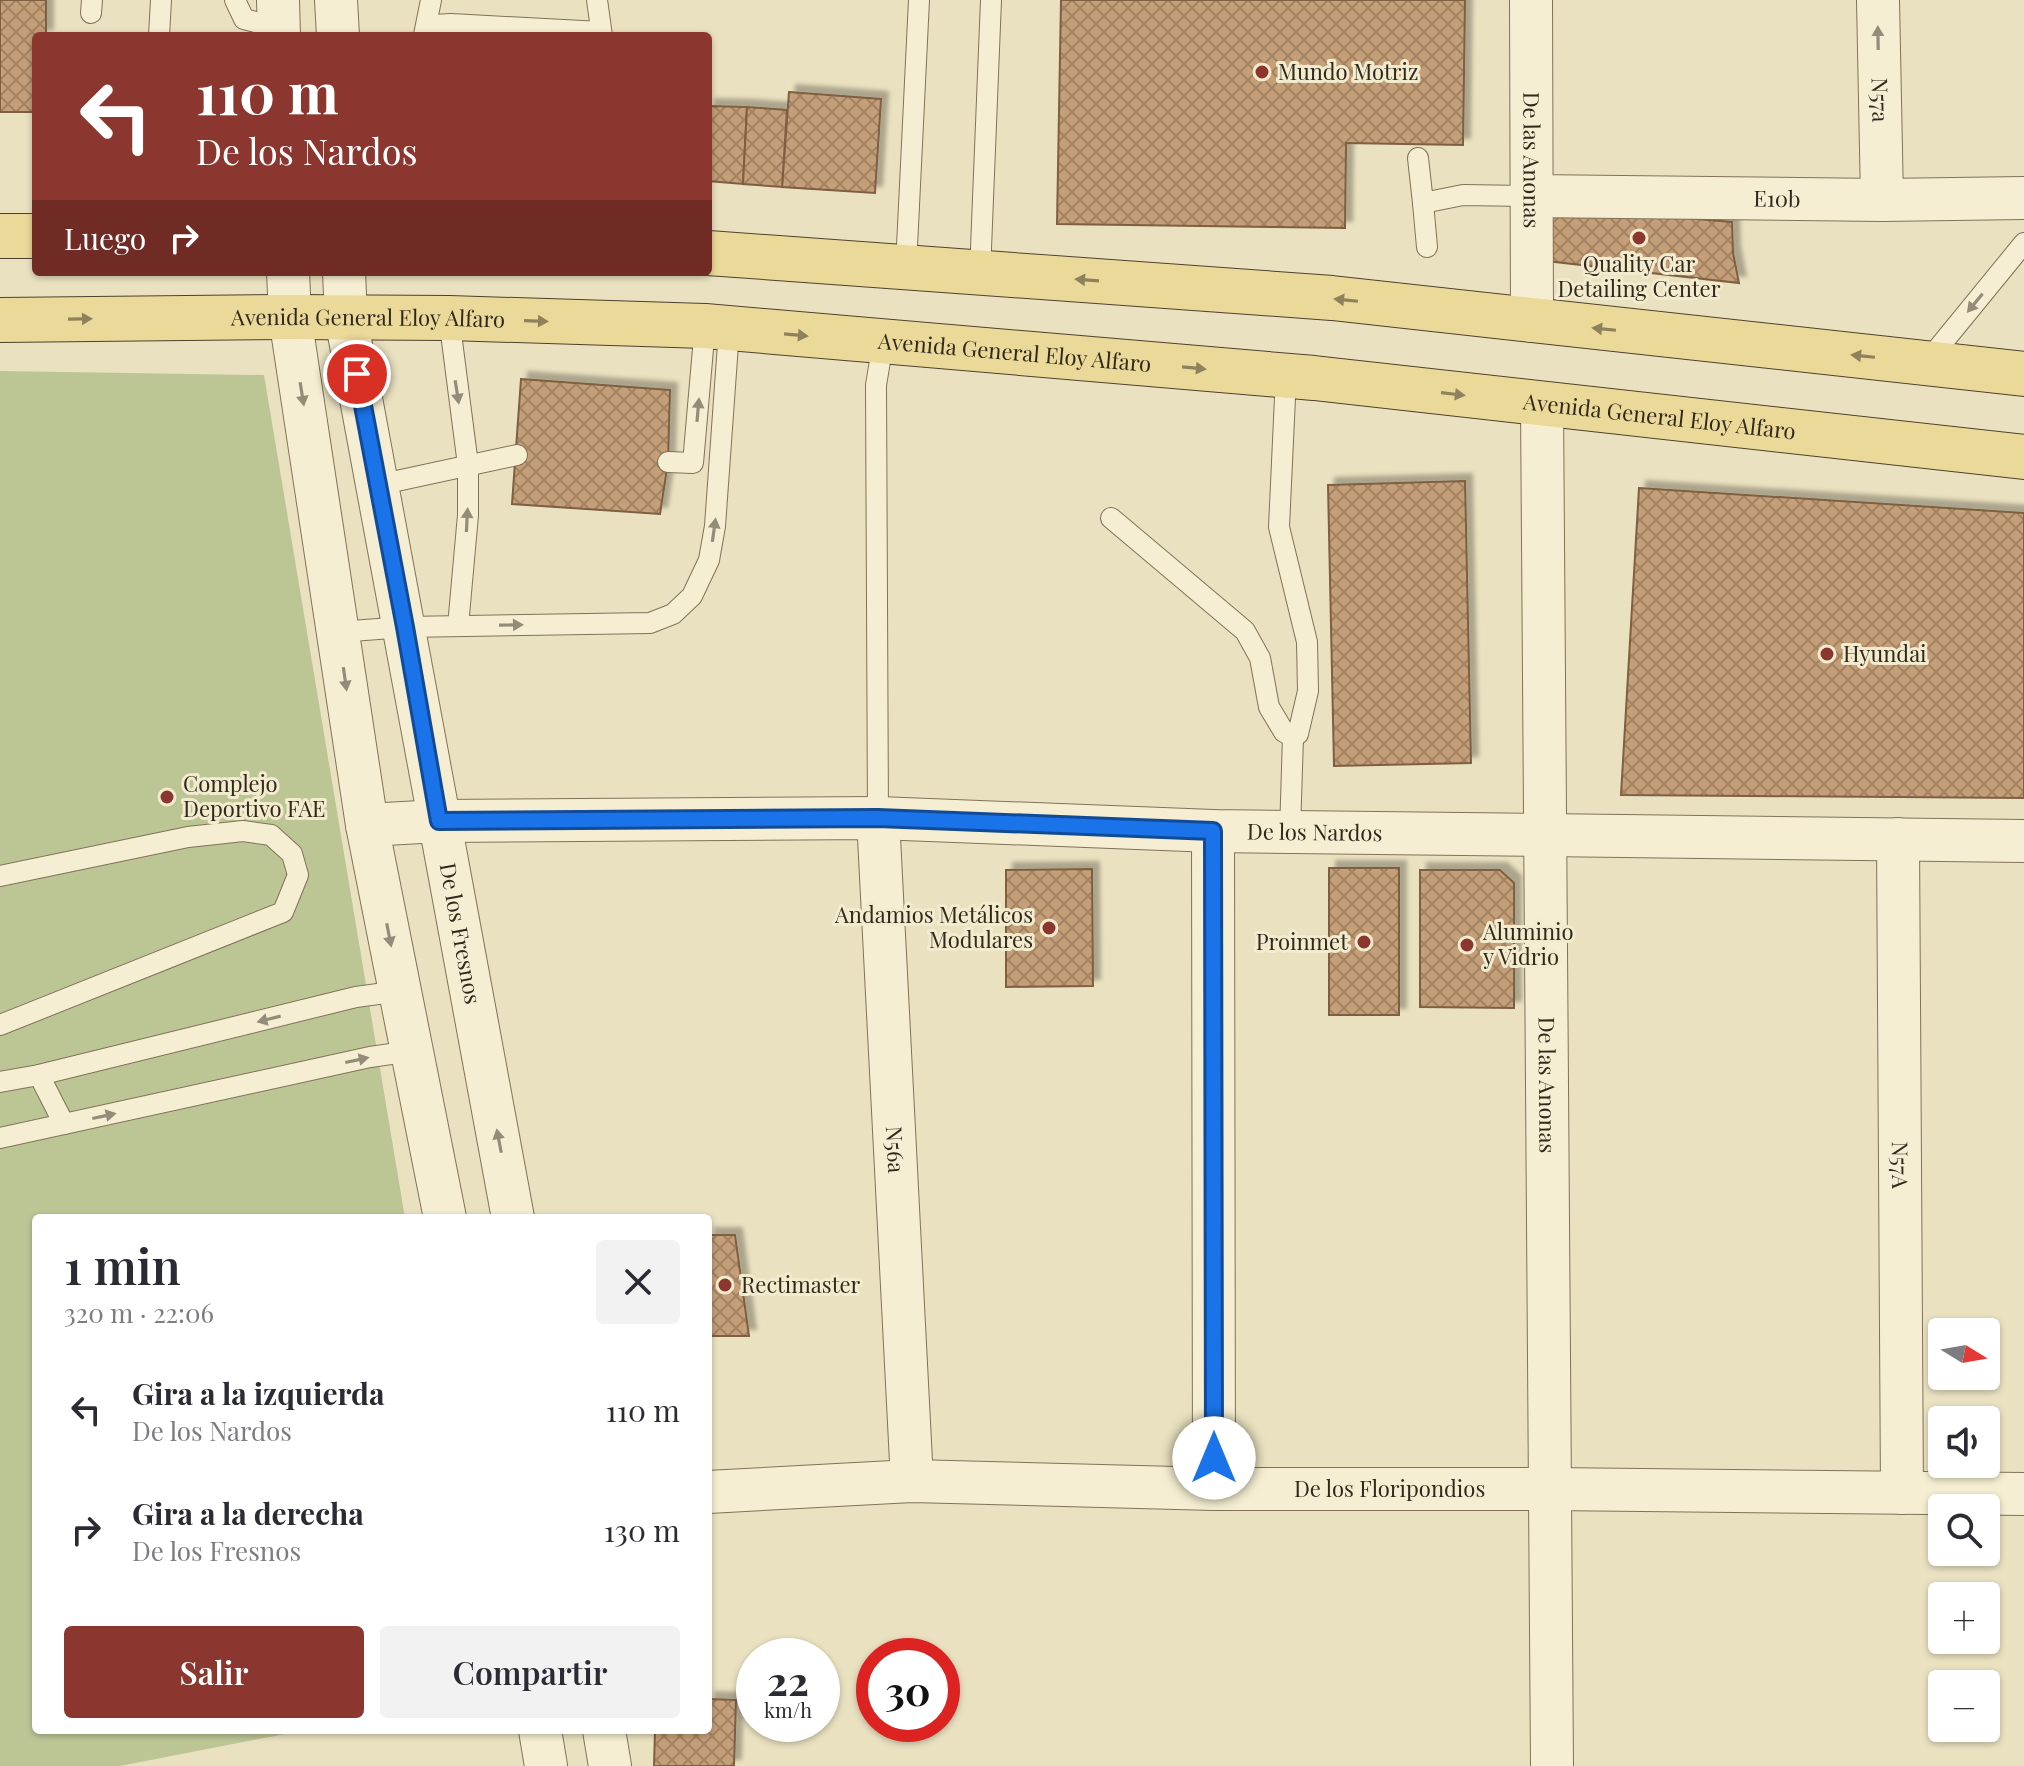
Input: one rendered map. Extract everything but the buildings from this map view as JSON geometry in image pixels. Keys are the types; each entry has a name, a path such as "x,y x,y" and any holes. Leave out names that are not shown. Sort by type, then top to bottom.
{"main road":[{"path":"0,236 32,236"},
{"path":"712,253 1332,298 2024,374"},
{"name":"Avenida General Eloy Alfaro","path":"0,320 449,318 717,328 1286,376 2024,457"}],"street":[{"path":"336,0 338,32"},
{"name":"De las Anonas","path":"1531,0 1532,321"},
{"name":"N57a","path":"1878,0 1882,200"},
{"name":"E10b","path":"1531,196 1882,200 2024,198"},
{"path":"288,276 290,317 367,825 444,1214"},
{"name":"De los Fresnos","path":"344,276 346,318 512,1214"},
{"name":"De las Anonas","path":"1542,405 1552,1766"},
{"name":"De los Nardos","path":"367,825 439,821 878,818 1213,831 2024,841"},
{"name":"N56a","path":"878,818 912,1481"},
{"path":"1213,831 1214,1489"},
{"name":"N57A","path":"1898,839 1902,1493"},
{"name":"De los Floripondios","path":"712,1492 912,1481 1214,1489 2024,1494"},
{"path":"541,1734 546,1766"},
{"path":"605,1734 610,1766"}],"lane":[{"path":"159,32 161,0"},
{"path":"426,32 431,0"},
{"path":"597,0 602,32"},
{"path":"906,267 919,0"},
{"path":"980,273 991,0"},
{"path":"428,32 433,25 451,24 572,32"},
{"path":"1418,158 1427,247"},
{"path":"1423,203 1463,195 1531,196"},
{"path":"1926,363 2024,243"},
{"path":"449,318 468,465 468,515 458,626"},
{"path":"338,632 405,627 650,623 673,614 692,596 709,560 715,526 717,328"},
{"path":"668,462 693,463 717,328"},
{"path":"878,818 876,385 883,343"},
{"path":"1286,376 1279,527 1307,642 1308,667 1308,691 1300,730 1293,737 1290,832"},
{"path":"378,485 517,455"},
{"path":"1111,518 1245,631 1260,658 1269,707 1284,732 1293,737"},
{"path":"0,876 188,837 243,831 271,835 292,854 298,875 283,912 0,1025"},
{"path":"0,1082 356,997 400,991"},
{"path":"0,1138 370,1057 412,1051"},
{"path":"39,1075 64,1124"}],"green space":[{"name":"Complejo Deportivo FAE","path":"0,371 264,375 404,1214 32,1214 32,1734 284,1734 120,1766 0,1766"}],"place":[{"name":"Mundo Motriz","path":"1262,72"},
{"name":"Quality Car Detailing Center","path":"1639,238"},
{"name":"Hyundai","path":"1827,654"},
{"name":"Complejo Deportivo FAE","path":"167,797"},
{"name":"Andamios Metálicos Modulares","path":"1049,928"},
{"name":"Proinmet","path":"1364,942"},
{"name":"Aluminio y Vidrio","path":"1467,945"},
{"name":"Rectimaster","path":"725,1285"}],"route":[{"path":"357,374 439,821 878,818 1213,831 1214,1458"}]}
